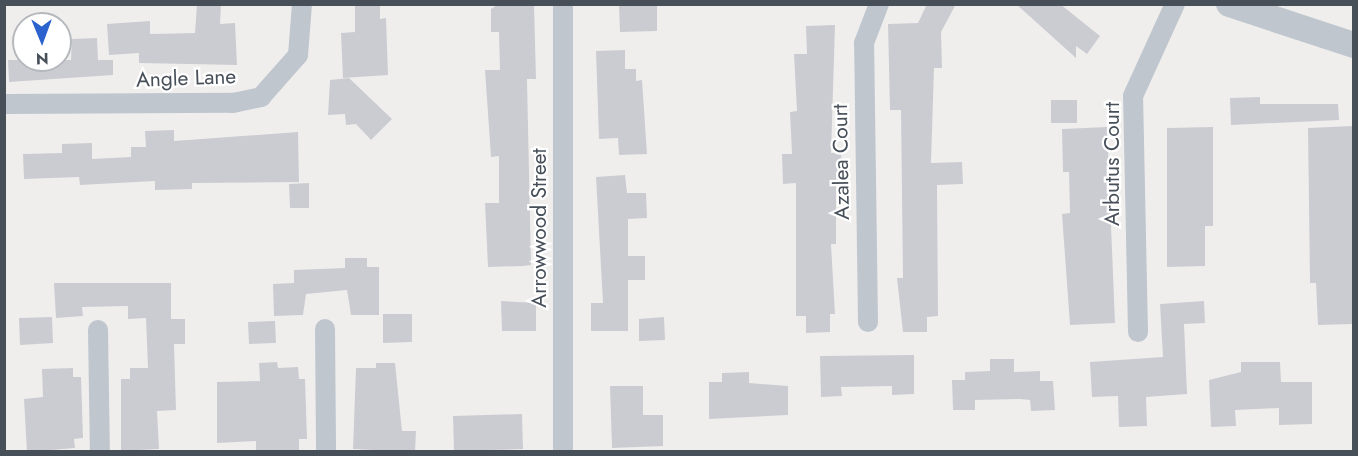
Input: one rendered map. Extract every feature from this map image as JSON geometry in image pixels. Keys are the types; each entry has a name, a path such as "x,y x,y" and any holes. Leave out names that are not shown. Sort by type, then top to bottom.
{"street":[{"name":"Angle Lane","path":"4,104 233,104 261,97 298,55 302,4"},
{"name":"Arrowwood Street","path":"562,4 563,452"},
{"name":"Azalea Court","path":"868,322 864,43 879,4"},
{"name":"Arbutus Court","path":"1138,332 1134,96 1175,4"},
{"path":"1229,4 1353,45"},
{"path":"326,329 326,452"},
{"path":"98,330 100,452"}],"building":[{"path":"197,4 221,4 220,24 235,23 237,65 139,63 139,53 109,55 107,24 150,21 150,34 195,33"},
{"path":"355,4 380,4 380,19 386,18 388,75 343,78 341,33 355,32"},
{"path":"499,4 534,4 536,79 527,79 531,265 488,267 485,203 499,203 499,156 491,157 485,70 500,70 499,32 491,32 491,9"},
{"path":"619,4 657,4 657,31 620,32"},
{"path":"927,4 956,4 941,32 942,68 934,68 931,163 962,162 963,184 937,185 938,316 927,317 927,332 903,332 897,278 903,278 901,110 890,110 888,24 918,23"},
{"path":"1016,4 1060,4 1100,36 1087,54 1076,46 1076,58"},
{"path":"835,25 831,153 841,152 842,171 836,172 836,244 831,244 835,314 830,314 830,332 806,333 806,316 796,316 796,183 783,184 782,154 792,154 790,112 797,111 794,54 807,54 806,26"},
{"path":"97,38 98,60 113,60 113,75 9,82 8,60 12,60 12,72 72,72 72,39"},
{"path":"625,50 625,69 636,69 636,81 642,80 647,154 619,155 618,138 599,139 596,51"},
{"path":"349,78 392,119 371,140 356,124 346,125 345,114 328,115 330,80"},
{"path":"1260,97 1260,104 1338,104 1339,120 1231,125 1230,98"},
{"path":"1051,100 1077,100 1077,123 1051,123"},
{"path":"1353,126 1353,324 1318,325 1316,283 1310,283 1308,128"},
{"path":"1107,127 1115,323 1070,325 1062,214 1070,213 1069,172 1063,172 1062,129"},
{"path":"1213,127 1213,226 1205,226 1205,266 1167,267 1167,128"},
{"path":"174,130 174,141 298,132 299,182 192,183 192,189 155,190 155,181 80,185 79,177 24,179 23,154 62,153 62,144 92,143 92,159 131,157 131,147 146,147 145,131"},
{"path":"625,175 627,193 646,193 647,218 628,219 628,256 645,256 645,280 628,280 628,331 591,331 591,303 603,303 596,177"},
{"path":"309,183 309,208 290,208 289,184"},
{"path":"345,258 367,258 367,267 379,267 379,315 351,315 347,290 306,294 303,315 274,316 273,284 294,283 294,270 345,268"},
{"path":"54,283 171,283 171,319 185,319 185,344 174,344 176,410 157,411 159,449 121,451 121,379 130,379 130,368 148,368 146,318 128,319 128,306 82,307 83,316 56,318"},
{"path":"501,301 536,303 536,331 502,331"},
{"path":"1204,301 1205,323 1184,324 1187,394 1146,397 1147,426 1119,427 1118,396 1092,397 1090,362 1163,357 1160,304"},
{"path":"383,314 412,314 412,342 383,343"},
{"path":"52,317 53,343 20,345 19,318"},
{"path":"664,317 665,340 639,341 639,319"},
{"path":"275,321 276,343 249,344 248,322"},
{"path":"914,355 914,394 892,395 892,386 841,387 842,396 821,397 820,356"},
{"path":"990,359 1014,359 1014,372 1040,371 1040,381 1053,381 1055,410 1031,411 1030,400 1020,399 975,400 975,410 953,410 952,380 965,380 965,372 990,371"},
{"path":"277,362 278,368 298,367 299,379 305,379 307,439 299,439 299,451 256,451 256,441 217,443 217,382 260,381 259,363"},
{"path":"1241,362 1280,362 1281,382 1312,382 1312,424 1279,425 1279,408 1235,410 1236,426 1211,427 1209,380 1241,372"},
{"path":"376,363 395,363 402,431 416,431 415,452 353,449 356,368 376,368"},
{"path":"73,368 73,377 81,377 83,438 74,439 75,448 27,452 24,399 43,397 42,369"},
{"path":"749,372 749,383 788,386 788,415 709,419 709,382 722,382 722,373"},
{"path":"610,386 643,386 643,415 663,415 663,446 612,448"},
{"path":"522,414 523,449 454,451 453,416"}]}
